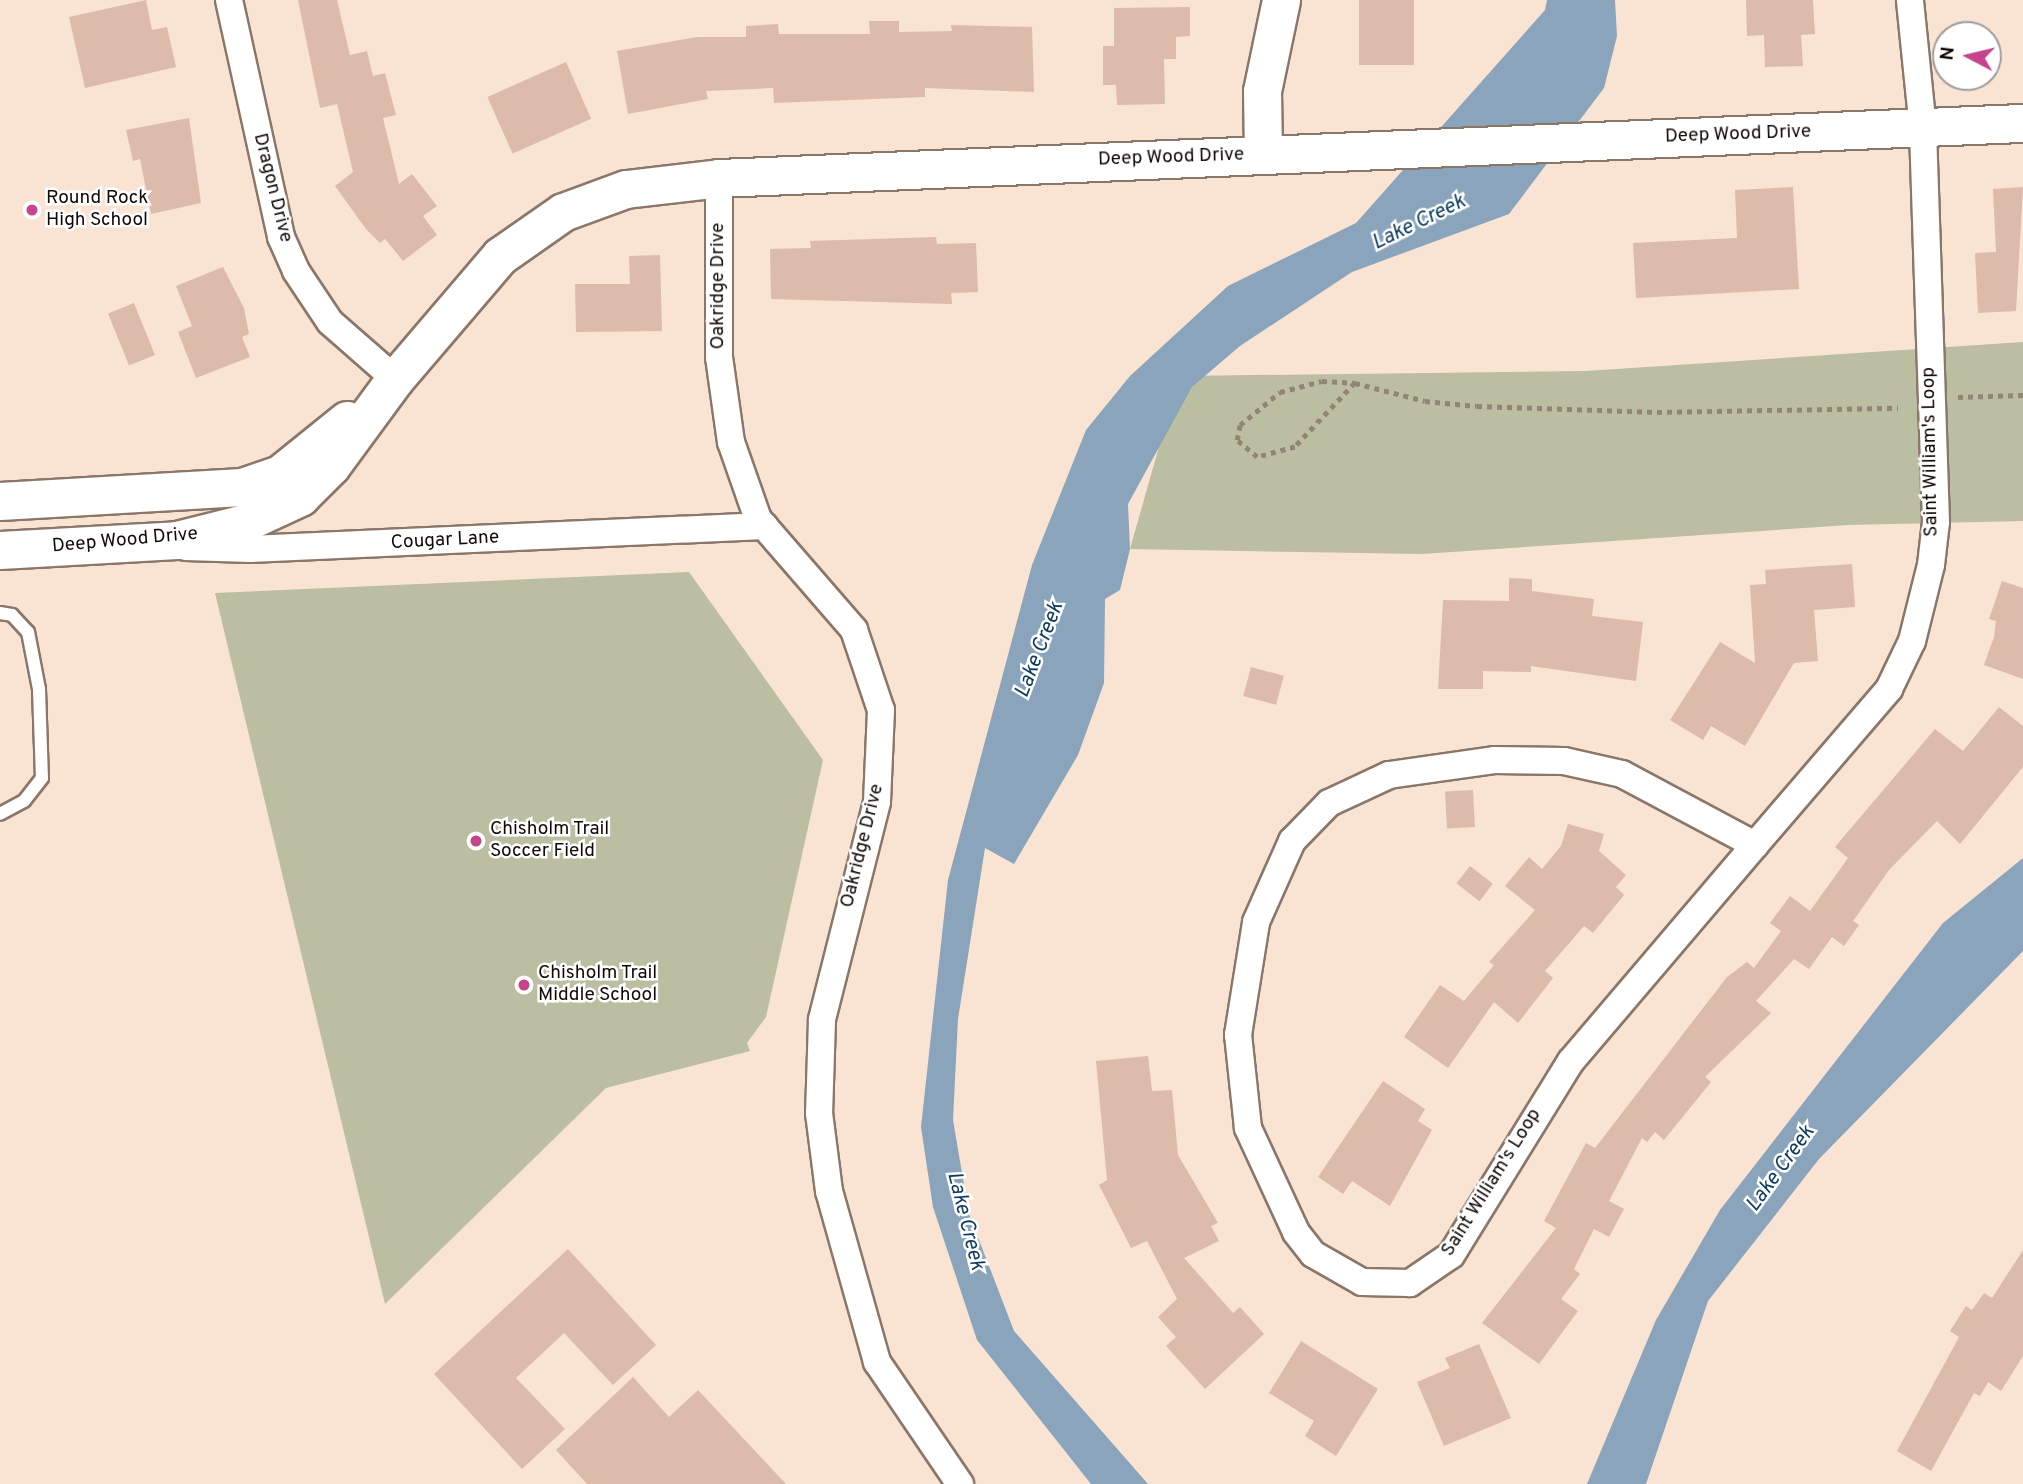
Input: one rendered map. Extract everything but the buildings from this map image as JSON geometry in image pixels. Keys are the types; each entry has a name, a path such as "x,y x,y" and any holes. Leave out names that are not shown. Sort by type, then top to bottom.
{"street":[{"name":"Dragon Drive","path":"229,0 281,237 330,322 396,379"},
{"path":"1264,154 1262,91 1280,0"},
{"name":"Saint William's Loop","path":"1755,845 1659,788 1564,761 1425,766 1354,790 1310,819 1279,863 1256,922 1238,1035 1256,1151 1313,1254 1340,1274 1394,1286 1430,1274 1451,1255 1571,1061 1889,689 1912,641 1931,565 1936,522 1923,129 1910,0"},
{"name":"Deep Wood Drive","path":"0,550 125,544 213,533 300,497 331,466 396,379 481,274 539,225 626,189 719,178 2023,123"},
{"name":"Oakridge Drive","path":"719,178 722,399 731,442 764,526 842,613 878,687 882,756 877,802 830,974 819,1113 845,1264 877,1362 960,1484"},
{"name":"Deep Wood Drive","path":"0,501 201,491 261,481 302,459 396,379"},
{"name":"Cougar Lane","path":"125,544 250,550 764,526"}],"lane":[{"path":"0,613 12,615 28,632 39,689 42,779 24,802 0,814"}],"path":[{"path":"1355,383 1295,447 1257,457 1237,440 1240,425 1280,392 1322,381 1355,383 1425,401 1477,406 1657,412 1898,408"},
{"path":"1952,397 2023,396"}],"green space":[{"path":"2023,342 2023,521 1848,525 1422,554 1130,549 1179,376 1586,371"},
{"path":"689,572 823,760 766,1017 747,1043 750,1051 606,1088 385,1304 215,593"}],"water":[{"name":"Lake Creek","path":"1547,0 1615,0 1617,36 1604,88 1509,214 1352,272 1240,346 1192,387 1128,504 1130,549 1120,590 1105,599 1104,683 1078,755 1014,864 985,848 958,1019 953,1120 969,1214 1014,1331 1148,1484 1091,1484 977,1340 933,1207 921,1127 948,880 1032,565 1086,430 1130,376 1228,286 1356,223 1545,10"},
{"name":"Lake Creek","path":"2023,858 2023,951 1819,1159 1708,1301 1646,1484 1587,1484 1656,1320 1720,1210 1943,923"}],"place":[{"name":"Round Rock High School","path":"32,210"},
{"name":"Chisholm Trail Soccer Field","path":"476,841"},
{"name":"Chisholm Trail Middle School","path":"524,985"}]}
